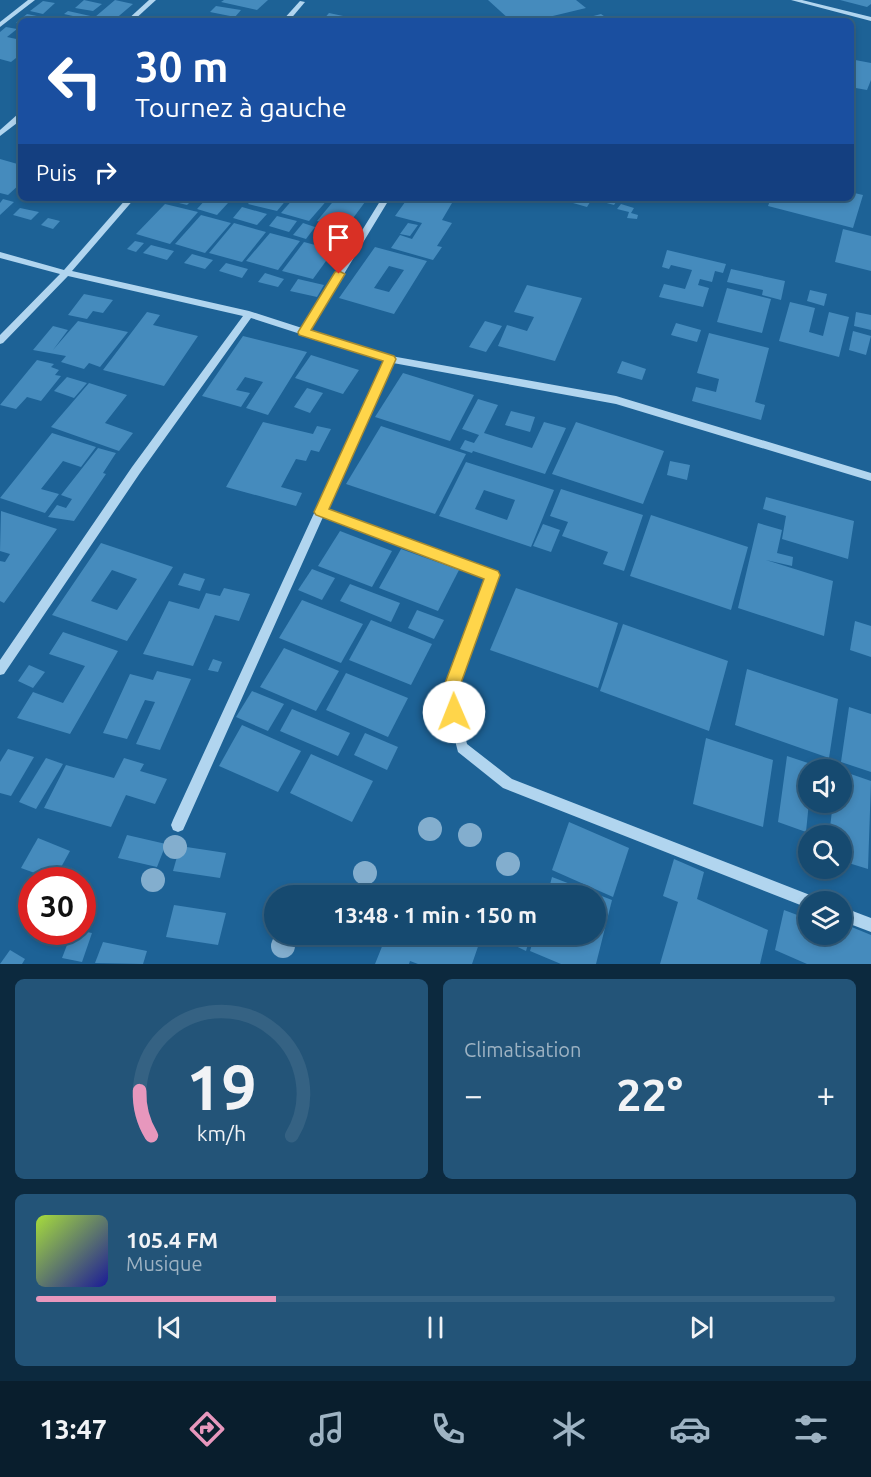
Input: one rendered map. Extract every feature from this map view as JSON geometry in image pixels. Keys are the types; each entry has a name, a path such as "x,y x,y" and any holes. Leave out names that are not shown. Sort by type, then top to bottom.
{"street":[{"path":"0,25 33,0"},
{"path":"132,18 153,0"},
{"path":"794,0 871,19"},
{"path":"288,18 302,2"},
{"path":"0,134 18,119"},
{"path":"0,340 66,273 128,201"},
{"path":"304,332 384,201"},
{"path":"0,255 66,273 249,314 390,359 616,400 871,477"},
{"path":"0,670 136,470 249,314"},
{"path":"178,825 390,359"},
{"path":"321,512 493,575 449,694 462,748 508,784 798,897"},
{"path":"852,918 871,925"}],"building":[{"path":"84,0 102,4 93,11 75,8"},
{"path":"115,0 133,4 117,18 82,18 64,14 68,11 95,17"},
{"path":"224,0 268,0 257,10 221,2"},
{"path":"488,0 576,0 586,8 544,18 508,18"},
{"path":"840,0 871,0 871,4 867,7"},
{"path":"43,1 55,3 43,14 30,11"},
{"path":"216,6 241,10 235,17 210,12"},
{"path":"329,13 353,18 325,18"},
{"path":"27,14 47,18 22,18"},
{"path":"601,14 607,18 586,18"},
{"path":"6,27 17,29 7,37 18,39 18,56 11,62 0,59 0,32"},
{"path":"854,60 871,63 871,80 867,90 854,88"},
{"path":"0,159 18,164 18,186 8,195 0,193"},
{"path":"854,193 863,195 853,228 768,206 770,201 854,201"},
{"path":"3,199 14,202 0,215 0,203"},
{"path":"171,201 191,201 187,205"},
{"path":"204,201 228,203 217,215 197,209"},
{"path":"250,201 285,201 277,211 248,204"},
{"path":"291,201 326,201 309,221 281,213"},
{"path":"334,201 365,202 345,229 317,221"},
{"path":"406,201 452,203 442,220 452,223 437,246 442,247 433,260 391,248 400,235 412,239 422,223 395,216"},
{"path":"575,201 591,201 587,207 573,203"},
{"path":"599,201 617,201 614,205"},
{"path":"165,204 198,212 170,244 136,234"},
{"path":"621,204 634,208 631,213 638,215 637,219 627,218 629,212 617,209"},
{"path":"242,207 267,214 257,225 233,218"},
{"path":"20,208 39,212 31,220 13,215"},
{"path":"201,215 231,223 205,253 175,244"},
{"path":"277,216 297,221 289,232 269,226"},
{"path":"48,218 60,221 53,229 41,225"},
{"path":"234,223 266,232 242,262 209,253"},
{"path":"303,223 315,227 306,239 293,235"},
{"path":"408,223 418,225 410,236 400,234"},
{"path":"327,228 349,234 340,246 318,240"},
{"path":"843,229 871,236 871,271 835,262"},
{"path":"270,233 300,241 278,270 246,261"},
{"path":"135,241 144,243 136,252 127,249"},
{"path":"304,242 334,250 313,279 282,271"},
{"path":"151,245 174,251 167,260 143,253"},
{"path":"375,247 427,261 394,314 339,298","holes":["389,266 404,270 389,292 374,288"]},
{"path":"667,250 726,264 723,273 715,271 712,282 700,279 698,285 709,288 703,307 659,297 664,284 685,289 692,270 671,265 669,269 662,267"},
{"path":"192,254 213,260 205,269 184,263"},
{"path":"226,263 248,269 242,278 219,271"},
{"path":"731,269 785,281 781,300 762,295 763,290 727,282"},
{"path":"265,273 284,279 278,287 258,282"},
{"path":"298,279 324,285 317,297 290,291"},
{"path":"527,285 582,298 555,361 498,346 507,325 527,331 534,317 514,312"},
{"path":"727,288 771,299 762,333 717,322"},
{"path":"810,290 827,294 824,306 807,301"},
{"path":"84,294 113,300 103,313 93,311 87,319 68,315"},
{"path":"790,302 815,308 809,332 823,336 829,312 849,317 839,357 779,341"},
{"path":"147,312 160,315 153,325 198,336 164,386 103,370"},
{"path":"856,312 871,315 871,330 854,326"},
{"path":"78,321 128,332 100,367 89,363 84,369 61,362 66,356 33,350 53,326 68,330 53,350"},
{"path":"485,321 502,326 486,352 469,347"},
{"path":"676,323 701,330 697,342 671,335"},
{"path":"853,331 871,336 866,355 849,350"},
{"path":"709,333 769,348 755,402 765,405 761,420 692,401 696,387 716,392 719,379 697,373"},
{"path":"243,336 307,352 268,415 246,408 263,382 245,377 236,390 250,393 241,407 202,396"},
{"path":"311,355 359,370 343,394 295,378"},
{"path":"37,360 54,364 51,367 59,370 55,375 61,376 41,401 27,397 16,409 0,405"},
{"path":"622,361 646,369 642,380 617,373"},
{"path":"403,373 474,395 450,441 375,417"},
{"path":"67,377 87,383 74,398 54,391"},
{"path":"89,383 127,395 105,423 133,433 119,451 51,427"},
{"path":"307,388 323,393 310,413 294,407"},
{"path":"478,399 498,405 484,433 532,448 544,422 566,428 545,474 460,449 465,440 474,443 479,435 462,429"},
{"path":"511,411 535,417 530,432 505,425"},
{"path":"263,422 313,434 317,426 331,429 319,452 311,450 306,461 296,459 281,487 302,493 296,506 226,487"},
{"path":"576,422 664,451 643,504 552,474"},
{"path":"381,426 466,454 435,514 346,484"},
{"path":"52,433 96,447 81,467 63,461 41,489 59,494 45,513 0,498"},
{"path":"98,448 116,453 103,473 106,474 74,521 48,517 57,505 66,508 72,499 61,495"},
{"path":"670,461 690,465 687,480 667,475"},
{"path":"466,462 554,490 531,547 439,516","holes":["484,490 515,500 507,520 475,509"]},
{"path":"561,489 643,515 624,571 603,564 608,552 562,536 568,522 550,516"},
{"path":"766,497 854,521 848,559 782,539 786,516 763,509"},
{"path":"1,511 57,529 4,603 0,601 0,561 5,562 10,554 0,551"},
{"path":"651,515 748,547 731,610 630,576"},
{"path":"758,523 782,530 777,553 793,557 792,566 766,560 833,581 824,636 738,608"},
{"path":"543,524 560,530 551,552 533,546"},
{"path":"340,531 392,551 372,587 318,566"},
{"path":"101,543 173,567 127,641 52,615","holes":["112,570 137,579 117,610 91,601"]},
{"path":"401,549 459,570 438,611 379,588"},
{"path":"312,569 335,578 322,600 298,590"},
{"path":"184,573 205,579 200,591 178,585"},
{"path":"350,584 400,603 391,622 340,601"},
{"path":"224,588 250,594 239,621 215,615 193,666 143,654 169,601 199,609 206,593 220,596"},
{"path":"516,588 618,623 598,688 490,650"},
{"path":"302,600 363,624 341,663 279,638"},
{"path":"417,610 444,620 434,639 408,628"},
{"path":"371,620 432,644 411,685 349,660"},
{"path":"855,621 871,626 871,657 850,650"},
{"path":"623,624 728,661 709,731 600,691"},
{"path":"63,632 118,651 70,734 17,718 33,692 63,703 85,666 49,654"},
{"path":"284,648 339,671 316,711 260,687"},
{"path":"213,659 222,662 218,672 208,670"},
{"path":"29,665 45,672 33,688 18,681"},
{"path":"747,669 838,699 829,758 735,725"},
{"path":"157,671 191,679 160,750 136,744 155,702 145,700 127,739 103,733 130,674 153,680"},
{"path":"346,673 408,698 388,737 326,710"},
{"path":"252,691 284,704 268,731 236,717"},
{"path":"849,707 871,714 871,772 852,766 852,759 841,759"},
{"path":"292,709 350,733 338,756 280,731"},
{"path":"242,725 301,751 278,792 219,766"},
{"path":"365,733 398,747 387,770 354,755"},
{"path":"706,738 773,760 763,827 693,804"},
{"path":"8,749 34,757 11,796 0,793 0,762"},
{"path":"311,754 373,781 352,822 290,793"},
{"path":"787,756 798,760 798,813 808,813 807,825 798,825 798,829 778,822"},
{"path":"46,758 63,764 36,809 19,802"},
{"path":"124,758 144,764 140,771 167,779 155,804 126,795 111,827 44,808 66,765 114,778"},
{"path":"852,774 871,781 868,869 852,864 852,825 830,825 832,813 852,813"},
{"path":"569,822 629,848 613,897 606,894 606,885 586,885 552,870"},
{"path":"127,835 166,844 157,867 118,858"},
{"path":"38,838 70,851 61,867 22,867"},
{"path":"180,846 226,853 220,878 173,871"},
{"path":"674,859 704,872 697,899 768,930 760,964 660,964 678,902 663,896"},
{"path":"552,877 573,885 550,885"},
{"path":"606,898 612,900 606,924"},
{"path":"174,905 226,913 218,945 166,937"},
{"path":"784,910 798,915 798,945 852,945 852,927 871,935 871,964 807,964 775,950"},
{"path":"103,942 147,951 143,964 95,963"},
{"path":"67,945 88,945 82,962 62,958"},
{"path":"383,945 479,945 472,964 418,964 410,961 409,964 375,964"},
{"path":"514,945 528,945 526,951"},
{"path":"532,945 601,945 596,964 561,964 530,951"},
{"path":"10,950 25,959 22,964 0,964"}],"route":[{"path":"339,274 304,332 390,359 321,512 493,575 449,694 454,712"}]}
